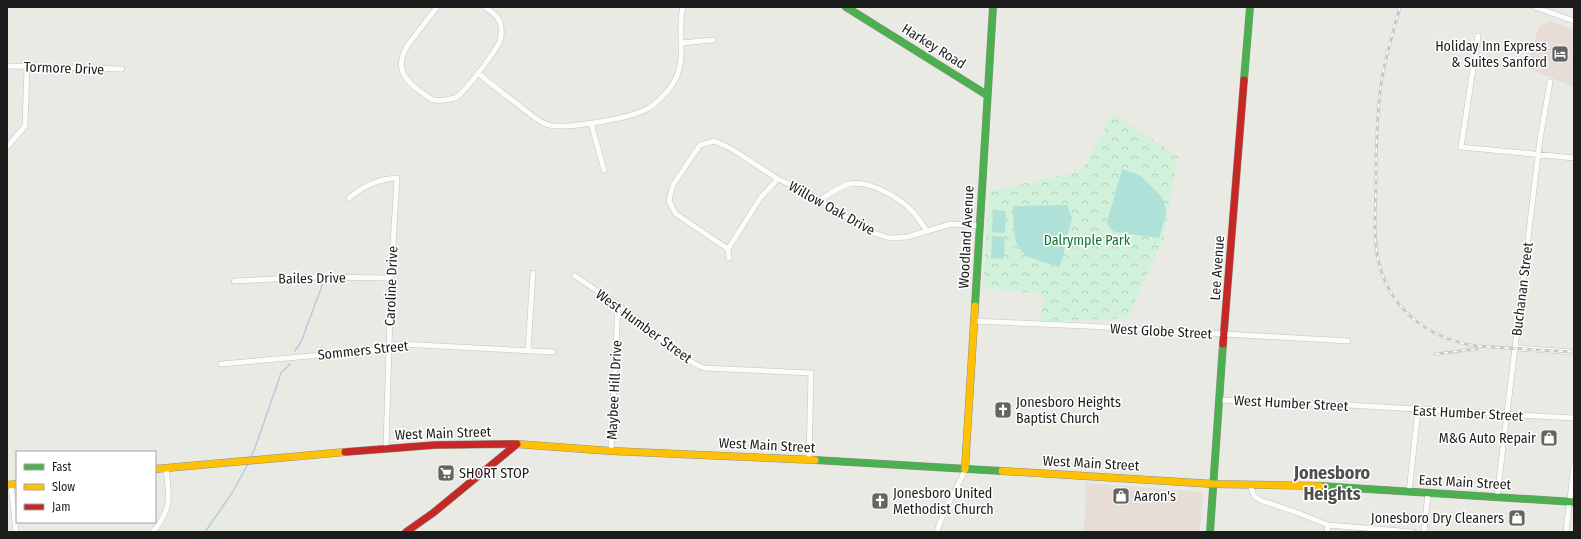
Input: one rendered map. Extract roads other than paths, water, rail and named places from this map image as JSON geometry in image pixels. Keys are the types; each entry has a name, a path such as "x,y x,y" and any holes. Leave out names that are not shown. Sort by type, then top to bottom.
{"main road":[{"name":"Harkey Road","path":"846,7 988,94"},
{"name":"Woodland Avenue","path":"965,469 993,7"},
{"name":"Lee Avenue","path":"1210,532 1250,7"},
{"name":"West Main Street","path":"156,469 386,448 435,445 517,444 611,451 809,460 1214,484 1355,488"},
{"path":"406,532 433,513 517,444"},
{"name":"East Main Street","path":"1355,488 1572,502"}],"street":[{"path":"437,7 403,53 401,64 404,76 414,87 433,100 446,100 458,97 478,73 500,42 500,22 485,7"},
{"path":"478,73 546,125 560,127 629,116 655,104 671,86 677,76 681,44 680,19 682,7"},
{"path":"1535,7 1574,21"},
{"path":"1478,36 1461,146 1574,158"},
{"path":"681,44 713,40"},
{"name":"Tormore Drive","path":"7,66 122,69"},
{"path":"7,147 25,126 27,66"},
{"name":"Buchanan Street","path":"1497,497 1538,154 1550,82"},
{"path":"591,123 604,170"},
{"name":"Willow Oak Drive","path":"778,179 761,197 728,249 676,214 669,201 673,185 700,145 714,141 735,152 778,179 820,200 872,232 889,238 907,237 951,224 980,226"},
{"name":"Caroline Drive","path":"349,198 371,183 388,178 397,178 388,347 386,448"},
{"path":"820,200 837,189 850,184 875,187 912,210 927,231"},
{"path":"728,249 729,258"},
{"path":"528,350 533,273"},
{"name":"West Humber Street","path":"575,276 618,305 692,363 704,368 811,373 809,460"},
{"name":"Bailes Drive","path":"234,281 315,277 391,278"},
{"name":"Maybee Hill Drive","path":"611,451 618,305"},
{"name":"West Globe Street","path":"974,321 1348,341"},
{"name":"Sommers Street","path":"221,364 379,350 401,344 553,352"},
{"path":"1515,348 1574,352"},
{"name":"West Humber Street","path":"1219,400 1362,407"},
{"name":"East Humber Street","path":"1362,407 1574,418"},
{"path":"1409,492 1418,410"},
{"path":"1566,532 1572,502 1574,465"},
{"path":"153,532 164,517 169,502 166,468"},
{"path":"936,532 965,469"},
{"path":"12,485 16,532"},
{"path":"1250,485 1254,496 1260,500 1328,525 1413,532"},
{"path":"1424,532 1428,493"},
{"path":"1327,532 1328,525"}],"waterway":[{"path":"295,351 301,342 323,283"},
{"path":"250,459 281,373 290,364"},
{"path":"205,532 232,493 248,464"}],"railway":[{"path":"1400,7 1381,84 1377,144 1376,245 1382,273 1389,289 1399,304 1425,327 1440,336 1457,342 1476,346 1574,352"},
{"path":"1435,354 1477,349"}],"place":[{"name":"Holiday Inn Express & Suites Sanford","path":"1560,54"},
{"name":"Jonesboro Heights Baptist Church","path":"1003,410"},
{"name":"M&G Auto Repair","path":"1549,438"},
{"name":"SHORT STOP","path":"446,473"},
{"name":"Aaron's","path":"1121,496"},
{"name":"Jonesboro United Methodist Church","path":"880,501"},
{"name":"Jonesboro Dry Cleaners","path":"1517,518"}],"district":[{"name":"Jonesboro Heights","path":"1332,483"}],"park label":[{"name":"Dalrymple Park","path":"1087,240"}]}
